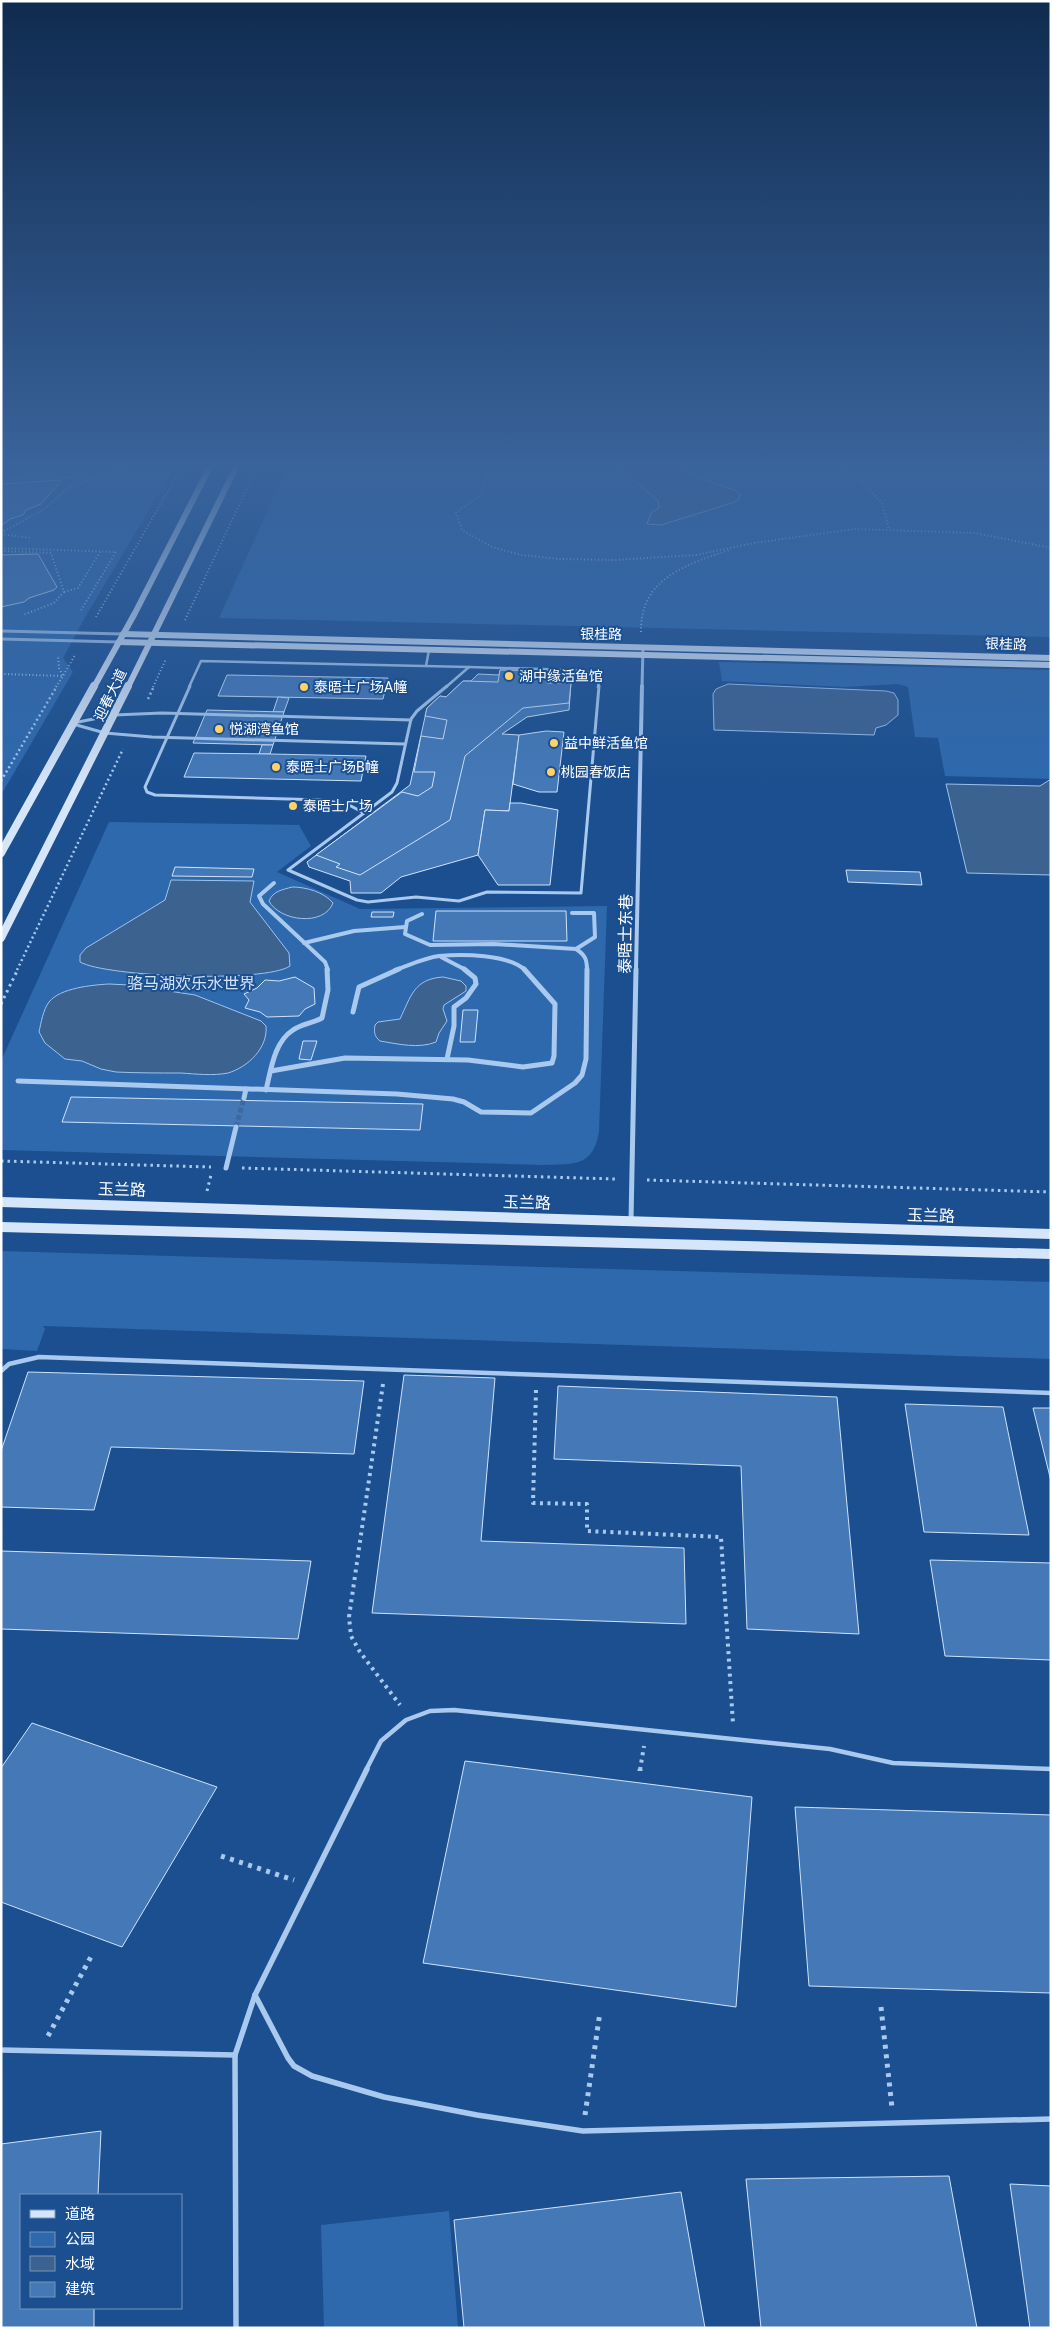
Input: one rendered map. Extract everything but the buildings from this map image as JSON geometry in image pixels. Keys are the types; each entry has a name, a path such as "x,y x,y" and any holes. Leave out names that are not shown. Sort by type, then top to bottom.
{"street":[{"name":"迎春大道","path":"1,853 71,724 124,634 157,570"},
{"name":"迎春大道","path":"1,938 185,570"},
{"name":"银桂路","path":"1,631 153,634 1051,665"},
{"name":"银桂路","path":"1,639 429,650 642,650 1051,658"},
{"name":"泰晤士东巷","path":"632,1222 642,650"},
{"path":"266,1090 281,1040 295,1028 313,1024 322,1018 326,1004 329,971 325,962 260,900 259,896 274,884"},
{"path":"572,913 594,913 595,938 576,949"},
{"path":"18,1081 435,1097 464,1102 481,1112 531,1114 582,1075 584,1067 587,960 584,954 576,949 494,944 430,945 405,934 407,921 422,914"},
{"path":"304,943 344,931 405,927"},
{"path":"271,1072 345,1058 447,1059 468,1060 485,1065 546,1066 552,1063 554,1056 555,1004 534,978 521,966 492,957 440,956 406,966 359,987 353,1012"},
{"path":"440,956 470,970 477,980 476,988 469,997 454,1007 456,1017 450,1036 447,1059"},
{"path":"244,1098 246,1089"},
{"path":"226,1168 236,1127"},
{"name":"玉兰路","path":"1,1202 1051,1234"},
{"path":"1,1226 1051,1254"}],"lane":[{"path":"426,666 429,650"},
{"path":"364,813 341,803 323,800 155,795 147,792 145,787 201,661 470,667 573,670 592,673 598,678 581,893 488,892 459,901 416,897 368,902 357,900 288,870 364,813 392,792 397,783 411,720 417,711 470,667"},
{"path":"71,724 114,715 178,713 411,720"},
{"path":"71,724 105,733 167,738 406,744"},
{"path":"1,1371 9,1364 39,1357 1051,1393"},
{"path":"236,2328 235,2055 256,1995 381,1741 409,1717 431,1710 454,1710 830,1749 893,1763 1051,1769"},
{"path":"256,1995 294,2067 326,2083 392,2098 536,2125 583,2132 1051,2119"},
{"path":"1,2050 235,2055"}],"path":[{"path":"57,570 64,592"},
{"path":"19,616 54,604 64,592 78,588 90,570"},
{"path":"80,612 105,570"},
{"path":"99,612 123,570"},
{"path":"642,650 643,606 654,589 680,570"},
{"path":"57,653 59,668 63,676"},
{"path":"1,674 63,676"},
{"path":"1,781 63,676"},
{"path":"1,1161 1051,1192"},
{"path":"385,1369 349,1617 351,1636 360,1652 409,1717"},
{"path":"536,1375 533,1503 587,1504 587,1532 721,1536 734,1739"},
{"path":"640,1771 646,1730"},
{"path":"221,1856 309,1885"},
{"path":"40,2051 93,1953"},
{"path":"881,2007 894,2124"},
{"path":"583,2132 600,2012"}],"green space":[{"path":"1,570 113,570 63,658 73,672 1,795"},
{"path":"241,570 1051,570 1051,637 219,618"},
{"path":"719,662 1051,670 1051,779 945,776 938,738 915,737 908,687 898,684 845,687 722,681"},
{"name":"骆马湖欢乐水世界","path":"109,822 299,825 311,846 277,872 360,909 607,906 599,1132 592,1152 587,1158 573,1163 543,1165 1,1150 1,1061"},
{"path":"1,1251 1051,1282 1051,1359 43,1326 45,1329 37,1351 1,1349"},
{"path":"449,2211 458,2328 324,2328 321,2225"}],"water":[{"path":"728,684 886,691 894,693 898,700 898,715 886,725 876,728 874,735 714,730 713,694 716,689"},
{"path":"1051,779 1051,875 967,873 946,784 1040,786"},
{"path":"171,880 254,881 250,902 289,953 290,966 275,971 250,975 186,976 121,971 80,962 80,955 86,948 165,900"},
{"path":"292,887 314,891 325,896 333,903 328,911 321,916 301,919 291,917 274,908 269,901 275,893"},
{"path":"443,977 461,981 466,986 466,991 444,1005 443,1009 447,1021 439,1033 436,1042 423,1045 408,1045 380,1041 378,1039 375,1025 378,1022 400,1019 411,996 420,985 433,978"},
{"path":"109,984 129,985 195,995 261,1021 266,1026 264,1042 255,1056 243,1066 228,1073 210,1075 116,1072 101,1069 82,1061 65,1059 45,1043 39,1032 45,1009 54,997 68,990"}],"tunnel":[{"path":"236,1127 244,1098"}],"place":[{"name":"湖中缘活鱼馆","path":"509,676"},
{"name":"泰晤士广场A幢","path":"304,687"},
{"name":"悦湖湾鱼馆","path":"219,729"},
{"name":"益中鲜活鱼馆","path":"554,743"},
{"name":"泰晤士广场B幢","path":"276,767"},
{"name":"桃园春饭店","path":"551,772"},
{"name":"泰晤士广场","path":"293,806"}]}
